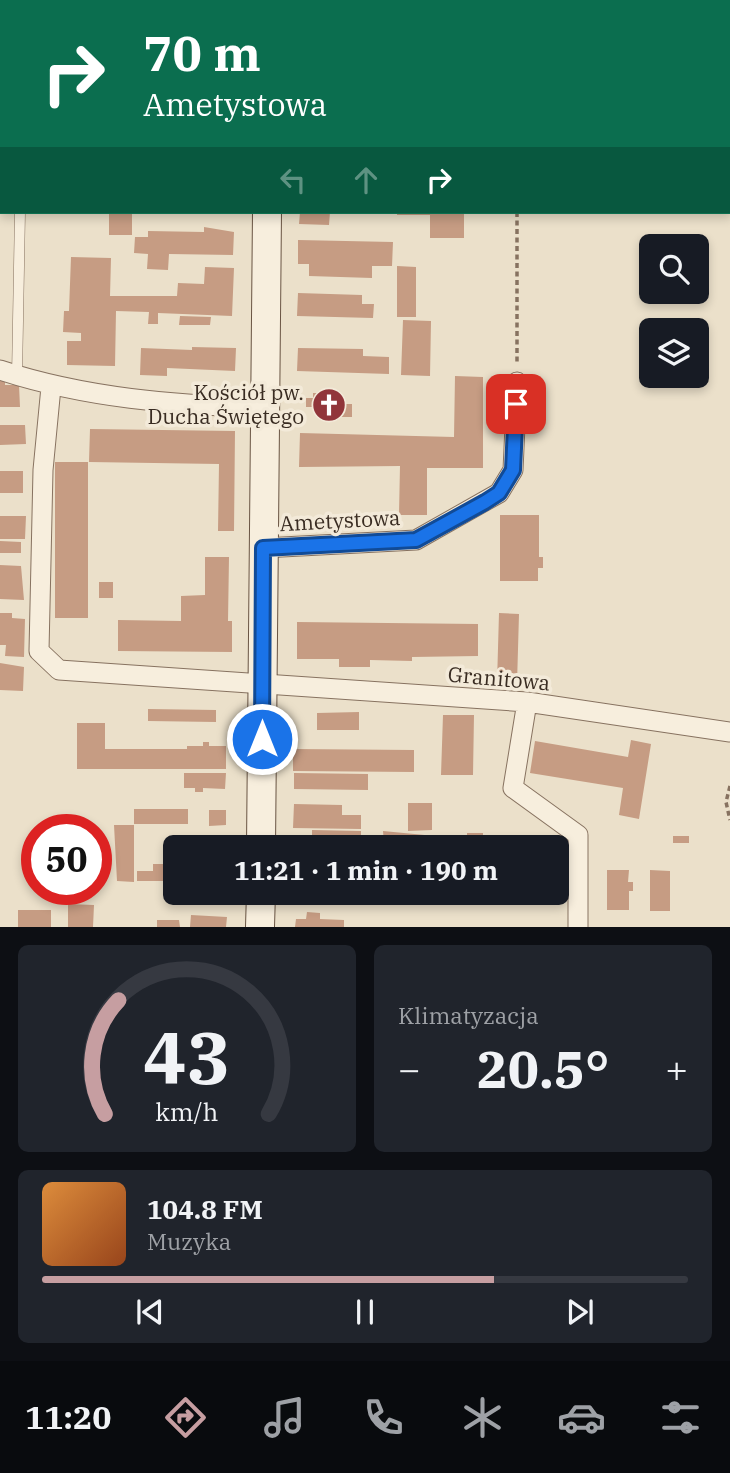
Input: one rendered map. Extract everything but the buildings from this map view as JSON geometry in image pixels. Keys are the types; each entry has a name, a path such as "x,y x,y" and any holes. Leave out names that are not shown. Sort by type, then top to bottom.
{"main road":[{"path":"261,835 267,214"},
{"path":"260,927 261,905"}],"street":[{"path":"9,373 51,387 191,405 265,408"},
{"name":"Ametystowa","path":"263,548 416,540 499,493 513,470 517,382"},
{"name":"Granitowa","path":"51,387 43,470 39,651 59,670 527,702 730,732"},
{"path":"527,702 513,788 578,835 578,927"}],"lane":[{"path":"9,373 20,214"}],"path":[{"path":"517,214 517,382"},
{"path":"730,786 726,802 730,820"}],"place":[{"name":"Kościół pw. Ducha Świętego","path":"329,405"}],"route":[{"path":"262,739 263,548 416,540 485,502 499,493 510,479 513,470 516,404"}]}
